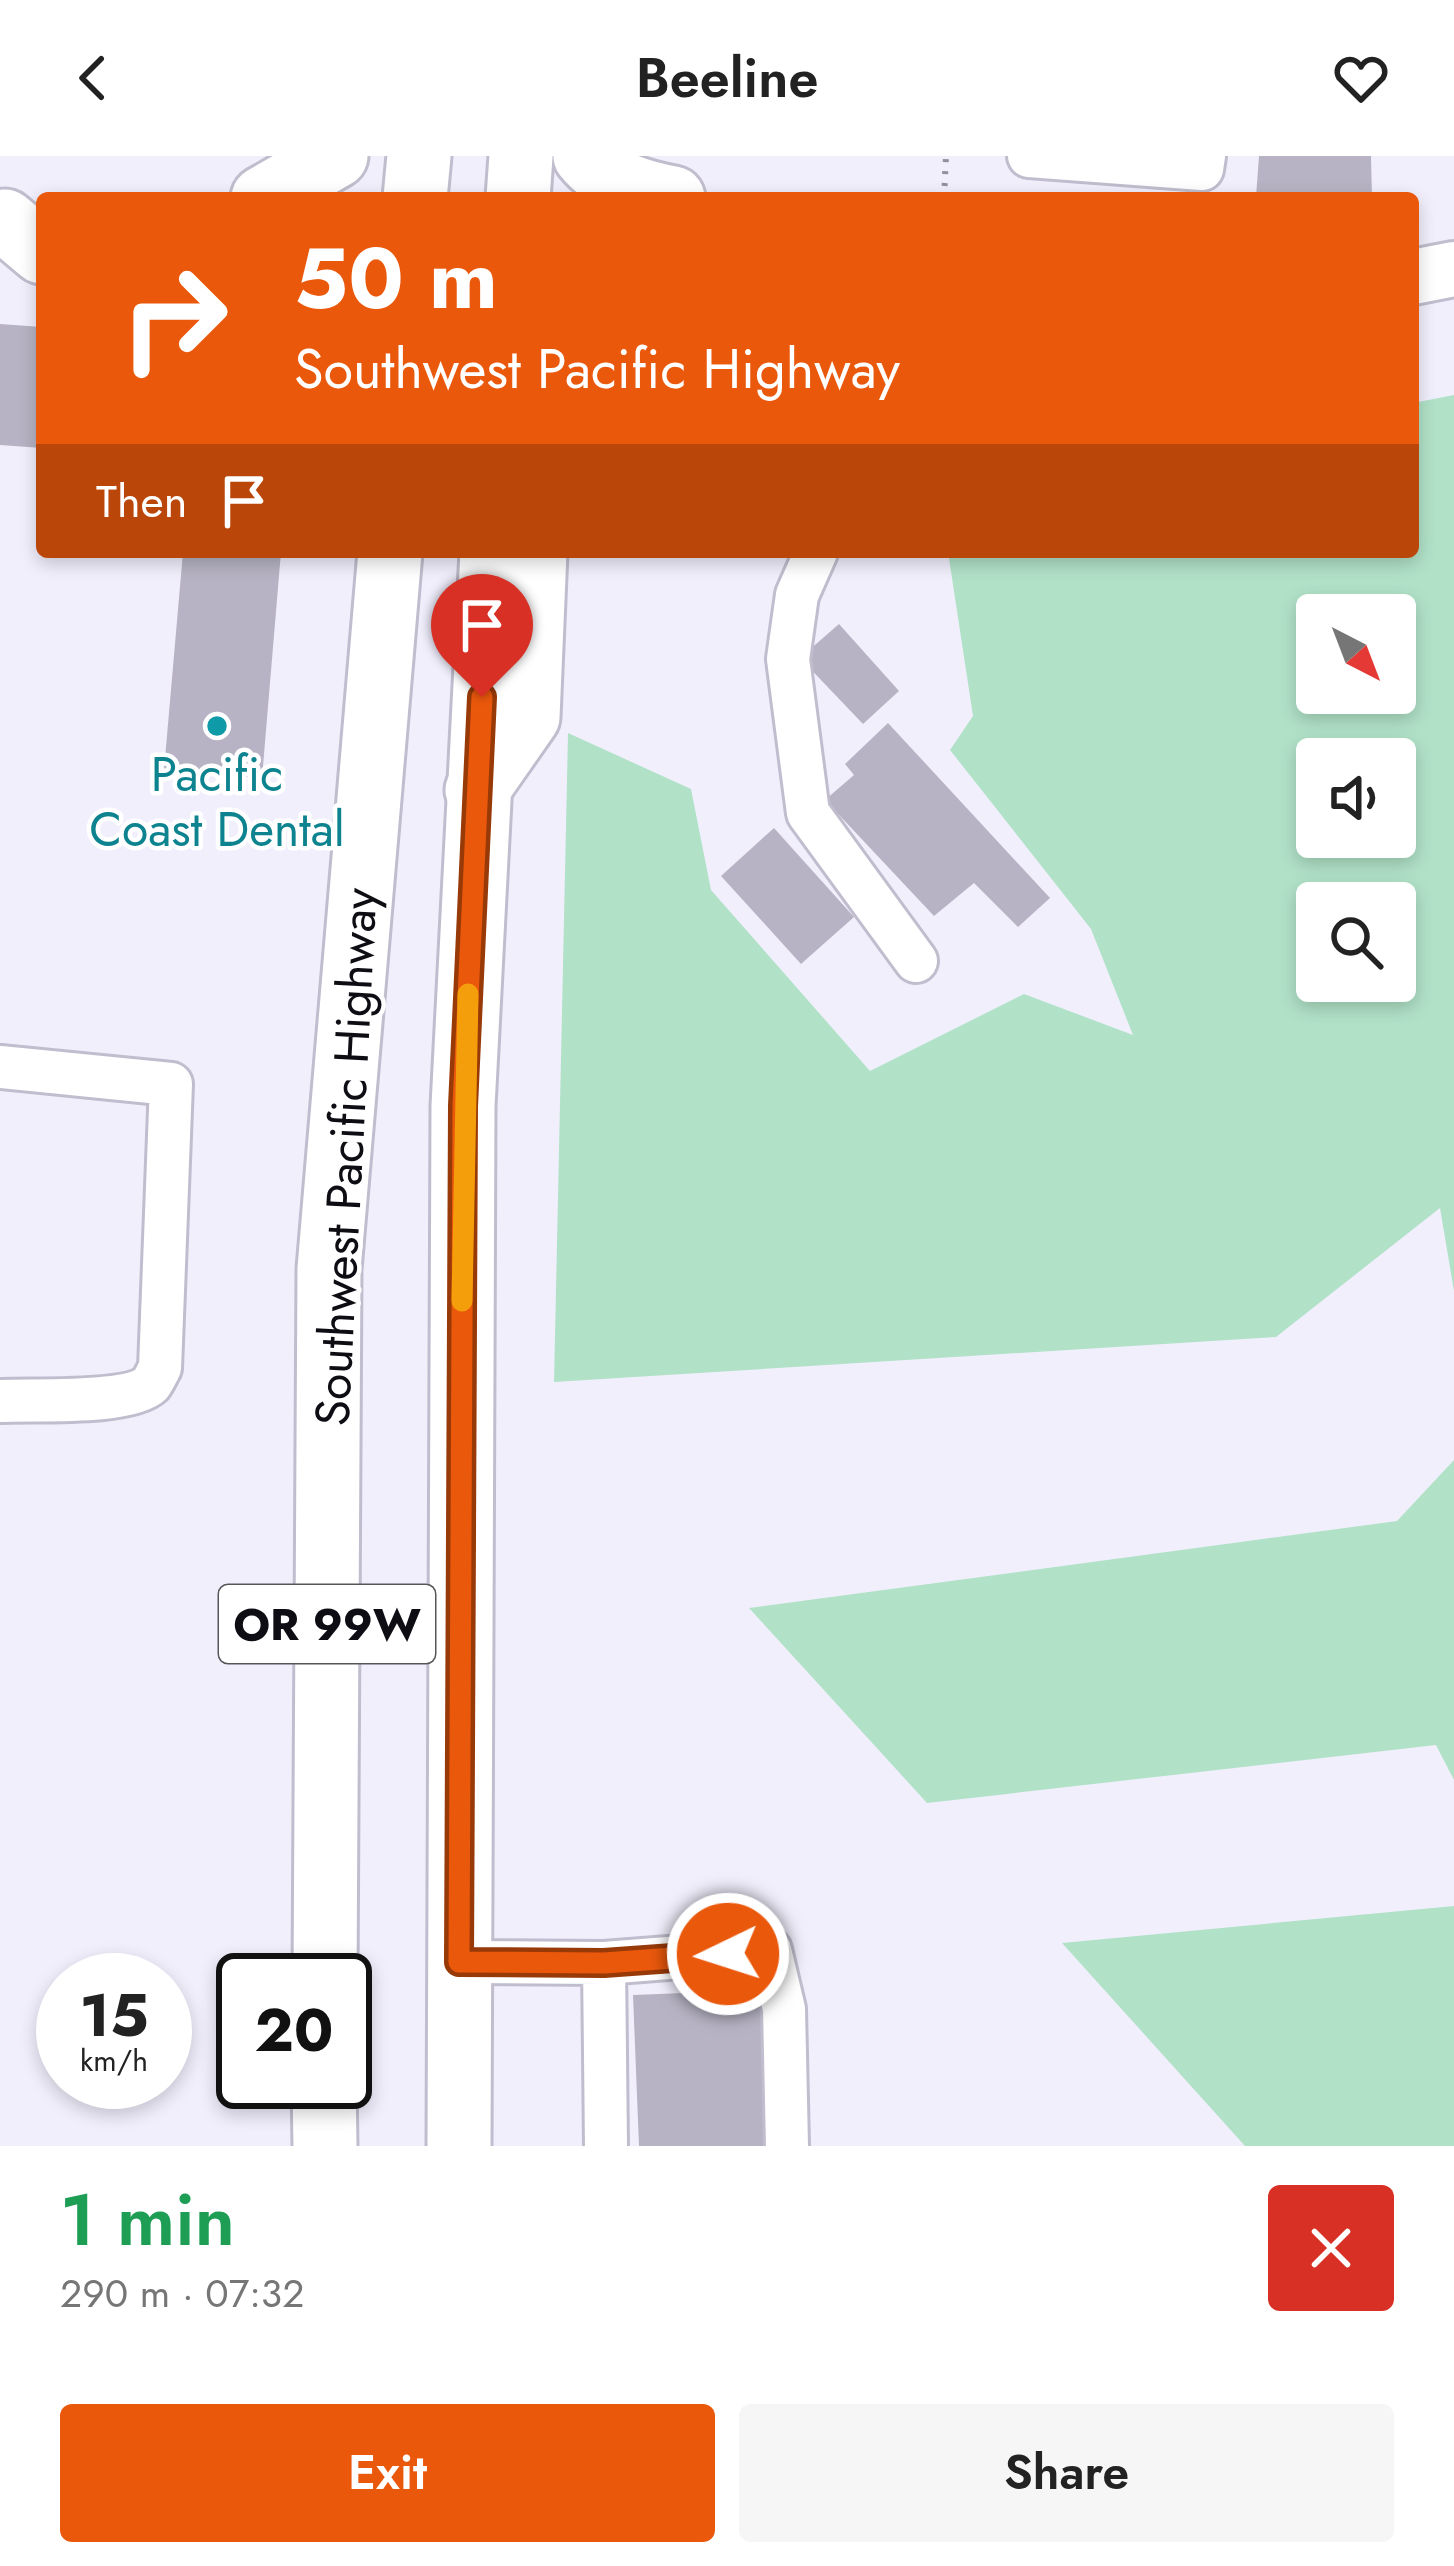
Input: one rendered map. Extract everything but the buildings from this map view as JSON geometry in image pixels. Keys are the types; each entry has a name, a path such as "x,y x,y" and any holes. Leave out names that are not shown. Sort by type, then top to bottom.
{"highway":[{"path":"273,192 336,156"},
{"path":"415,192 418,156"},
{"path":"518,192 521,156"},
{"path":"585,156 592,165 645,192"},
{"name":"Southwest Pacific Highway","path":"325,1953 329,1269 389,558"},
{"name":"OR 99W","path":"459,2146 463,1106 492,558"},
{"path":"477,790 528,717 535,558"},
{"path":"325,2109 325,2146"}],"main road":[{"path":"1419,276 1454,269"}],"lane":[{"path":"1029,156 1202,169 1204,156"},
{"path":"813,558 797,595 788,659 808,813 916,961"},
{"path":"0,1067 171,1084 160,1368 152,1384 112,1396 0,1401"},
{"path":"459,1962 604,1963 770,1950 784,2008 788,2146"},
{"path":"604,1963 606,2146"}],"path":[{"path":"944,192 946,156"}],"green space":[{"path":"1454,395 1454,1291 1440,1208 1276,1337 554,1382 568,733 691,789 711,890 870,1071 1024,994 1133,1035 1091,929 950,750 973,716 949,558 1419,558 1419,402"},
{"path":"1454,1460 1454,1780 1436,1745 927,1803 749,1608 1397,1521"},
{"path":"1454,1906 1454,2146 1245,2146 1062,1943"}],"slow traffic":[{"path":"462,1301 468,994"}],"place":[{"name":"Pacific Coast Dental","path":"217,726"}],"route":[{"path":"482,697 463,1106 459,1962 604,1963 728,1954"}]}
